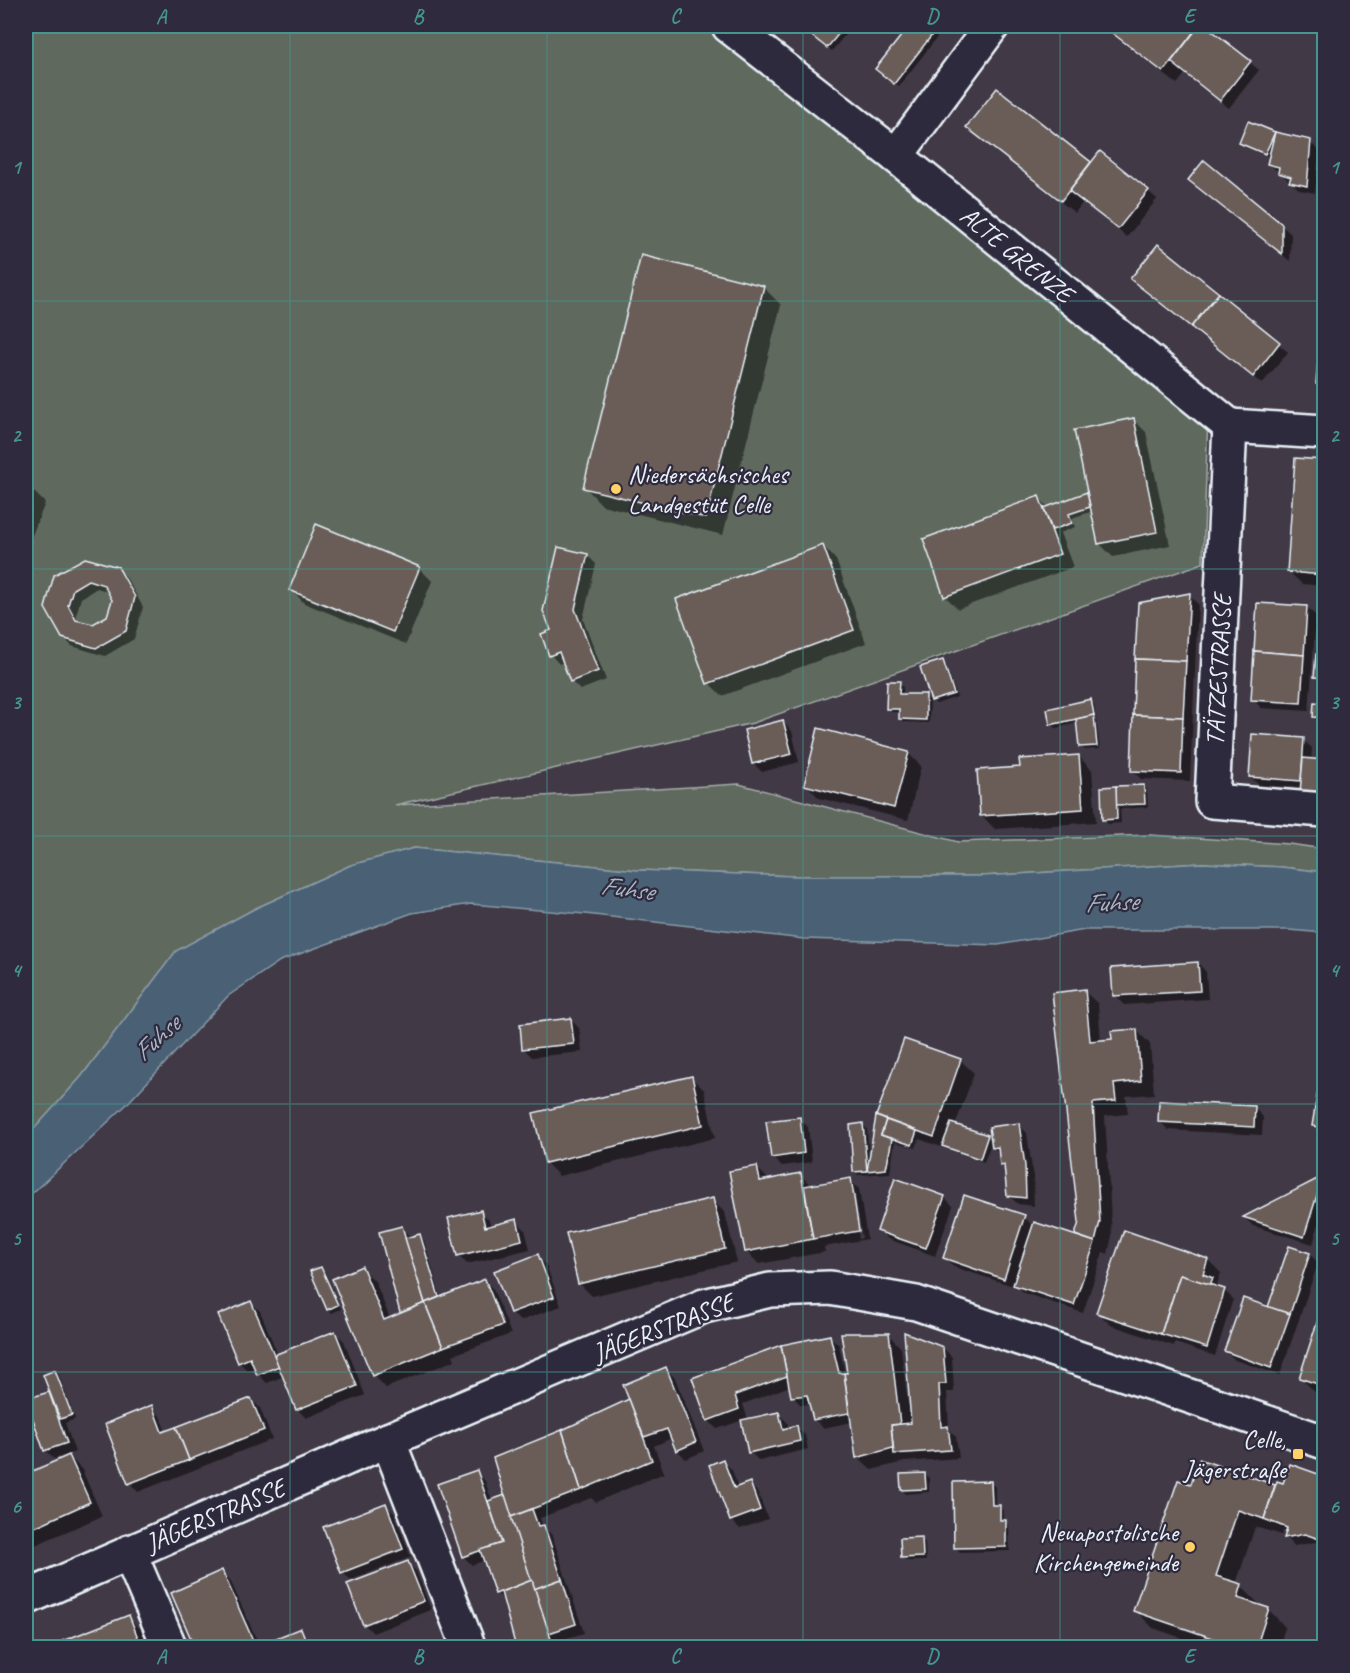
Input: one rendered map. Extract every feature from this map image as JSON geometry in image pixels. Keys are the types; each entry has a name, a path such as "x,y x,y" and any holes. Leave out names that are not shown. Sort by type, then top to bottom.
{"street":[{"name":"ALTE GRENZE","path":"729,26 896,156 1230,426"},
{"path":"896,156 992,26"},
{"path":"1230,426 1324,432"},
{"name":"TÄTZESTRASSE","path":"1230,426 1212,801 1324,810"},
{"name":"JÄGERSTRASSE","path":"26,1598 387,1440 704,1306 770,1290 830,1288 916,1303 1324,1442"},
{"path":"387,1440 469,1647"},
{"path":"129,1552 170,1647"}],"green space":[{"name":"Niedersächsisches Landgestüt Celle","path":"26,26 716,26 1208,415 1203,563 753,723 395,805 739,784 958,842 1149,835 1289,844 1324,849 1324,872 1203,863 982,876 793,876 637,870 414,848 351,865 254,909 176,951 81,1077 26,1138"}],"water":[{"name":"Fuhse","path":"414,848 637,870 793,876 982,876 1203,863 1281,867 1324,872 1324,933 1289,930 1085,930 998,945 804,939 585,914 471,904 412,913 280,961 228,996 125,1106 26,1199 26,1138 81,1077 176,951 254,909 351,865"}],"building":[{"path":"814,26 845,26 827,48 808,33"},
{"path":"909,26 939,26 894,84 875,69"},
{"path":"1103,26 1184,26 1193,33 1163,72"},
{"path":"1199,26 1206,26 1251,61 1220,101 1171,62"},
{"path":"997,88 1091,162 1061,201 966,127"},
{"path":"1248,121 1275,132 1265,154 1239,143"},
{"path":"1275,132 1311,140 1307,186 1289,182 1291,177 1278,173 1279,167 1267,164"},
{"path":"1100,151 1149,190 1118,229 1069,191"},
{"path":"1204,160 1282,224 1282,254 1188,180"},
{"path":"1158,244 1219,293 1191,327 1130,279"},
{"path":"641,255 764,286 706,518 583,488"},
{"path":"1219,293 1280,342 1253,377 1191,327"},
{"path":"1320,334 1324,334 1324,384 1316,384"},
{"path":"1134,418 1157,532 1098,544 1074,430"},
{"path":"1295,458 1324,460 1324,575 1287,572"},
{"path":"1087,492 1090,507 1069,514 1072,523 1052,530 1044,508"},
{"path":"1039,496 1060,554 944,597 923,539"},
{"path":"316,524 420,567 393,632 289,590"},
{"path":"823,545 854,630 707,684 676,599"},
{"path":"558,547 588,554 575,609 598,671 570,682 559,652 549,656 541,634 551,630 543,611"},
{"path":"85,558 118,567 135,597 126,631 96,648 62,638 45,608 54,575","holes":["88,580 104,585 112,600 107,616 93,624 76,620 68,605 73,589"]},
{"path":"1190,593 1186,661 1135,659 1138,603"},
{"path":"1257,603 1307,606 1304,655 1254,651"},
{"path":"1254,651 1304,655 1301,703 1251,700"},
{"path":"1316,654 1324,655 1324,678 1314,677"},
{"path":"1135,659 1186,661 1183,717 1133,715"},
{"path":"943,660 954,694 931,701 920,667"},
{"path":"887,681 900,681 899,694 926,694 926,720 899,719 899,709 886,709"},
{"path":"1091,699 1094,715 1050,725 1047,709"},
{"path":"1314,702 1324,703 1324,718 1313,717"},
{"path":"1094,715 1097,746 1079,747 1076,719"},
{"path":"1133,715 1183,717 1181,773 1131,771"},
{"path":"783,720 792,754 752,764 744,730"},
{"path":"818,728 909,752 894,808 804,785"},
{"path":"1252,734 1304,738 1301,781 1249,777"},
{"path":"1079,755 1083,809 980,816 977,770 1020,767 1019,759"},
{"path":"1303,758 1324,760 1324,793 1300,792"},
{"path":"1144,785 1145,804 1116,805 1116,786"},
{"path":"1116,786 1117,819 1102,820 1101,787"},
{"path":"1198,962 1200,991 1113,996 1111,968"},
{"path":"1085,989 1090,1041 1112,1039 1111,1031 1137,1029 1141,1081 1114,1084 1116,1101 1093,1103 1100,1222 1095,1242 1075,1235 1079,1222 1052,993"},
{"path":"571,1018 574,1044 522,1049 520,1024"},
{"path":"904,1039 961,1059 934,1137 876,1116"},
{"path":"692,1076 703,1125 545,1163 533,1113"},
{"path":"1319,1083 1324,1084 1324,1128 1312,1126"},
{"path":"1159,1101 1255,1106 1254,1127 1158,1122"},
{"path":"876,1116 886,1120 881,1135 892,1139 886,1169 867,1171"},
{"path":"800,1117 804,1153 771,1158 766,1121"},
{"path":"886,1120 917,1131 912,1145 881,1135"},
{"path":"863,1123 867,1171 853,1172 850,1125"},
{"path":"951,1123 988,1135 980,1159 942,1146"},
{"path":"1019,1123 1025,1166 1026,1198 1007,1196 1004,1165 1000,1166 998,1147 992,1148 989,1127"},
{"path":"757,1166 760,1181 801,1173 813,1239 745,1252 729,1171"},
{"path":"1323,1176 1304,1237 1243,1217"},
{"path":"851,1178 859,1231 813,1239 804,1186"},
{"path":"895,1178 945,1196 926,1248 877,1231"},
{"path":"964,1195 1025,1215 1004,1279 943,1258"},
{"path":"713,1198 725,1249 578,1284 566,1233"},
{"path":"481,1210 485,1227 517,1219 522,1240 457,1256 448,1218"},
{"path":"1034,1222 1095,1242 1074,1305 1013,1285"},
{"path":"402,1226 425,1303 400,1313 379,1232"},
{"path":"1124,1230 1208,1259 1203,1274 1213,1278 1210,1285 1180,1275 1161,1334 1096,1313"},
{"path":"420,1234 439,1297 425,1303 405,1238"},
{"path":"1289,1246 1310,1253 1290,1314 1268,1307"},
{"path":"538,1254 554,1297 510,1313 494,1271"},
{"path":"362,1266 384,1320 425,1303 443,1347 372,1376 332,1279"},
{"path":"321,1267 338,1305 327,1310 310,1271"},
{"path":"1180,1275 1225,1289 1207,1348 1161,1334"},
{"path":"485,1279 503,1325 443,1347 425,1303"},
{"path":"1243,1298 1290,1314 1271,1368 1224,1351"},
{"path":"251,1301 279,1366 257,1375 250,1358 238,1363 218,1315"},
{"path":"1320,1313 1324,1314 1324,1386 1299,1378"},
{"path":"335,1331 357,1386 296,1410 274,1355"},
{"path":"904,1332 943,1347 946,1384 939,1384 941,1427 948,1426 951,1450 894,1454 891,1425 911,1423"},
{"path":"841,1333 889,1333 900,1424 891,1425 893,1448 856,1458"},
{"path":"830,1335 839,1373 844,1373 849,1413 813,1420 807,1395 791,1397 781,1345"},
{"path":"781,1345 787,1376 735,1395 739,1409 707,1421 692,1378"},
{"path":"666,1367 696,1442 676,1451 667,1429 644,1437 623,1385"},
{"path":"55,1370 72,1415 60,1419 43,1375"},
{"path":"49,1392 67,1443 44,1451 26,1399"},
{"path":"251,1398 264,1430 189,1460 176,1427"},
{"path":"629,1399 652,1460 581,1490 562,1430"},
{"path":"152,1405 162,1432 176,1427 189,1460 128,1484 105,1424"},
{"path":"779,1412 783,1429 797,1425 800,1441 748,1453 741,1420"},
{"path":"562,1430 581,1490 511,1517 493,1458"},
{"path":"69,1455 90,1502 26,1531 26,1474"},
{"path":"723,1459 734,1488 750,1482 760,1510 730,1521 709,1465"},
{"name":"Neuapostolische Kirchengemeinde","path":"1199,1459 1275,1485 1264,1519 1238,1510 1216,1576 1242,1584 1238,1598 1269,1608 1256,1648 1242,1648 1133,1611 1178,1480 1191,1484"},
{"path":"1290,1464 1324,1476 1322,1540 1305,1534 1284,1538 1287,1528 1264,1519 1277,1481 1283,1483"},
{"path":"477,1470 502,1543 462,1557 437,1484"},
{"path":"925,1473 926,1489 901,1490 900,1474"},
{"path":"991,1481 992,1505 1000,1505 1000,1520 1006,1520 1006,1547 954,1548 953,1482"},
{"path":"505,1495 532,1580 495,1594 480,1550 502,1543 488,1501"},
{"path":"386,1503 403,1549 341,1573 323,1527"},
{"path":"532,1509 538,1526 544,1525 562,1579 534,1589 511,1517"},
{"path":"922,1537 923,1557 901,1558 900,1538"},
{"path":"408,1561 424,1601 363,1625 347,1584"},
{"path":"222,1570 255,1645 250,1648 195,1648 171,1593"},
{"path":"562,1579 576,1624 549,1633 534,1589"},
{"path":"532,1580 554,1648 516,1648 501,1592"},
{"path":"129,1615 142,1648 59,1648 57,1643"},
{"path":"301,1628 309,1648 260,1648 259,1645"}],"place":[{"name":"Niedersächsisches Landgestüt Celle","path":"616,489"},
{"name":"Celle, Jägerstraße","path":"1298,1454"},
{"name":"Neuapostolische Kirchengemeinde","path":"1190,1547"}]}
